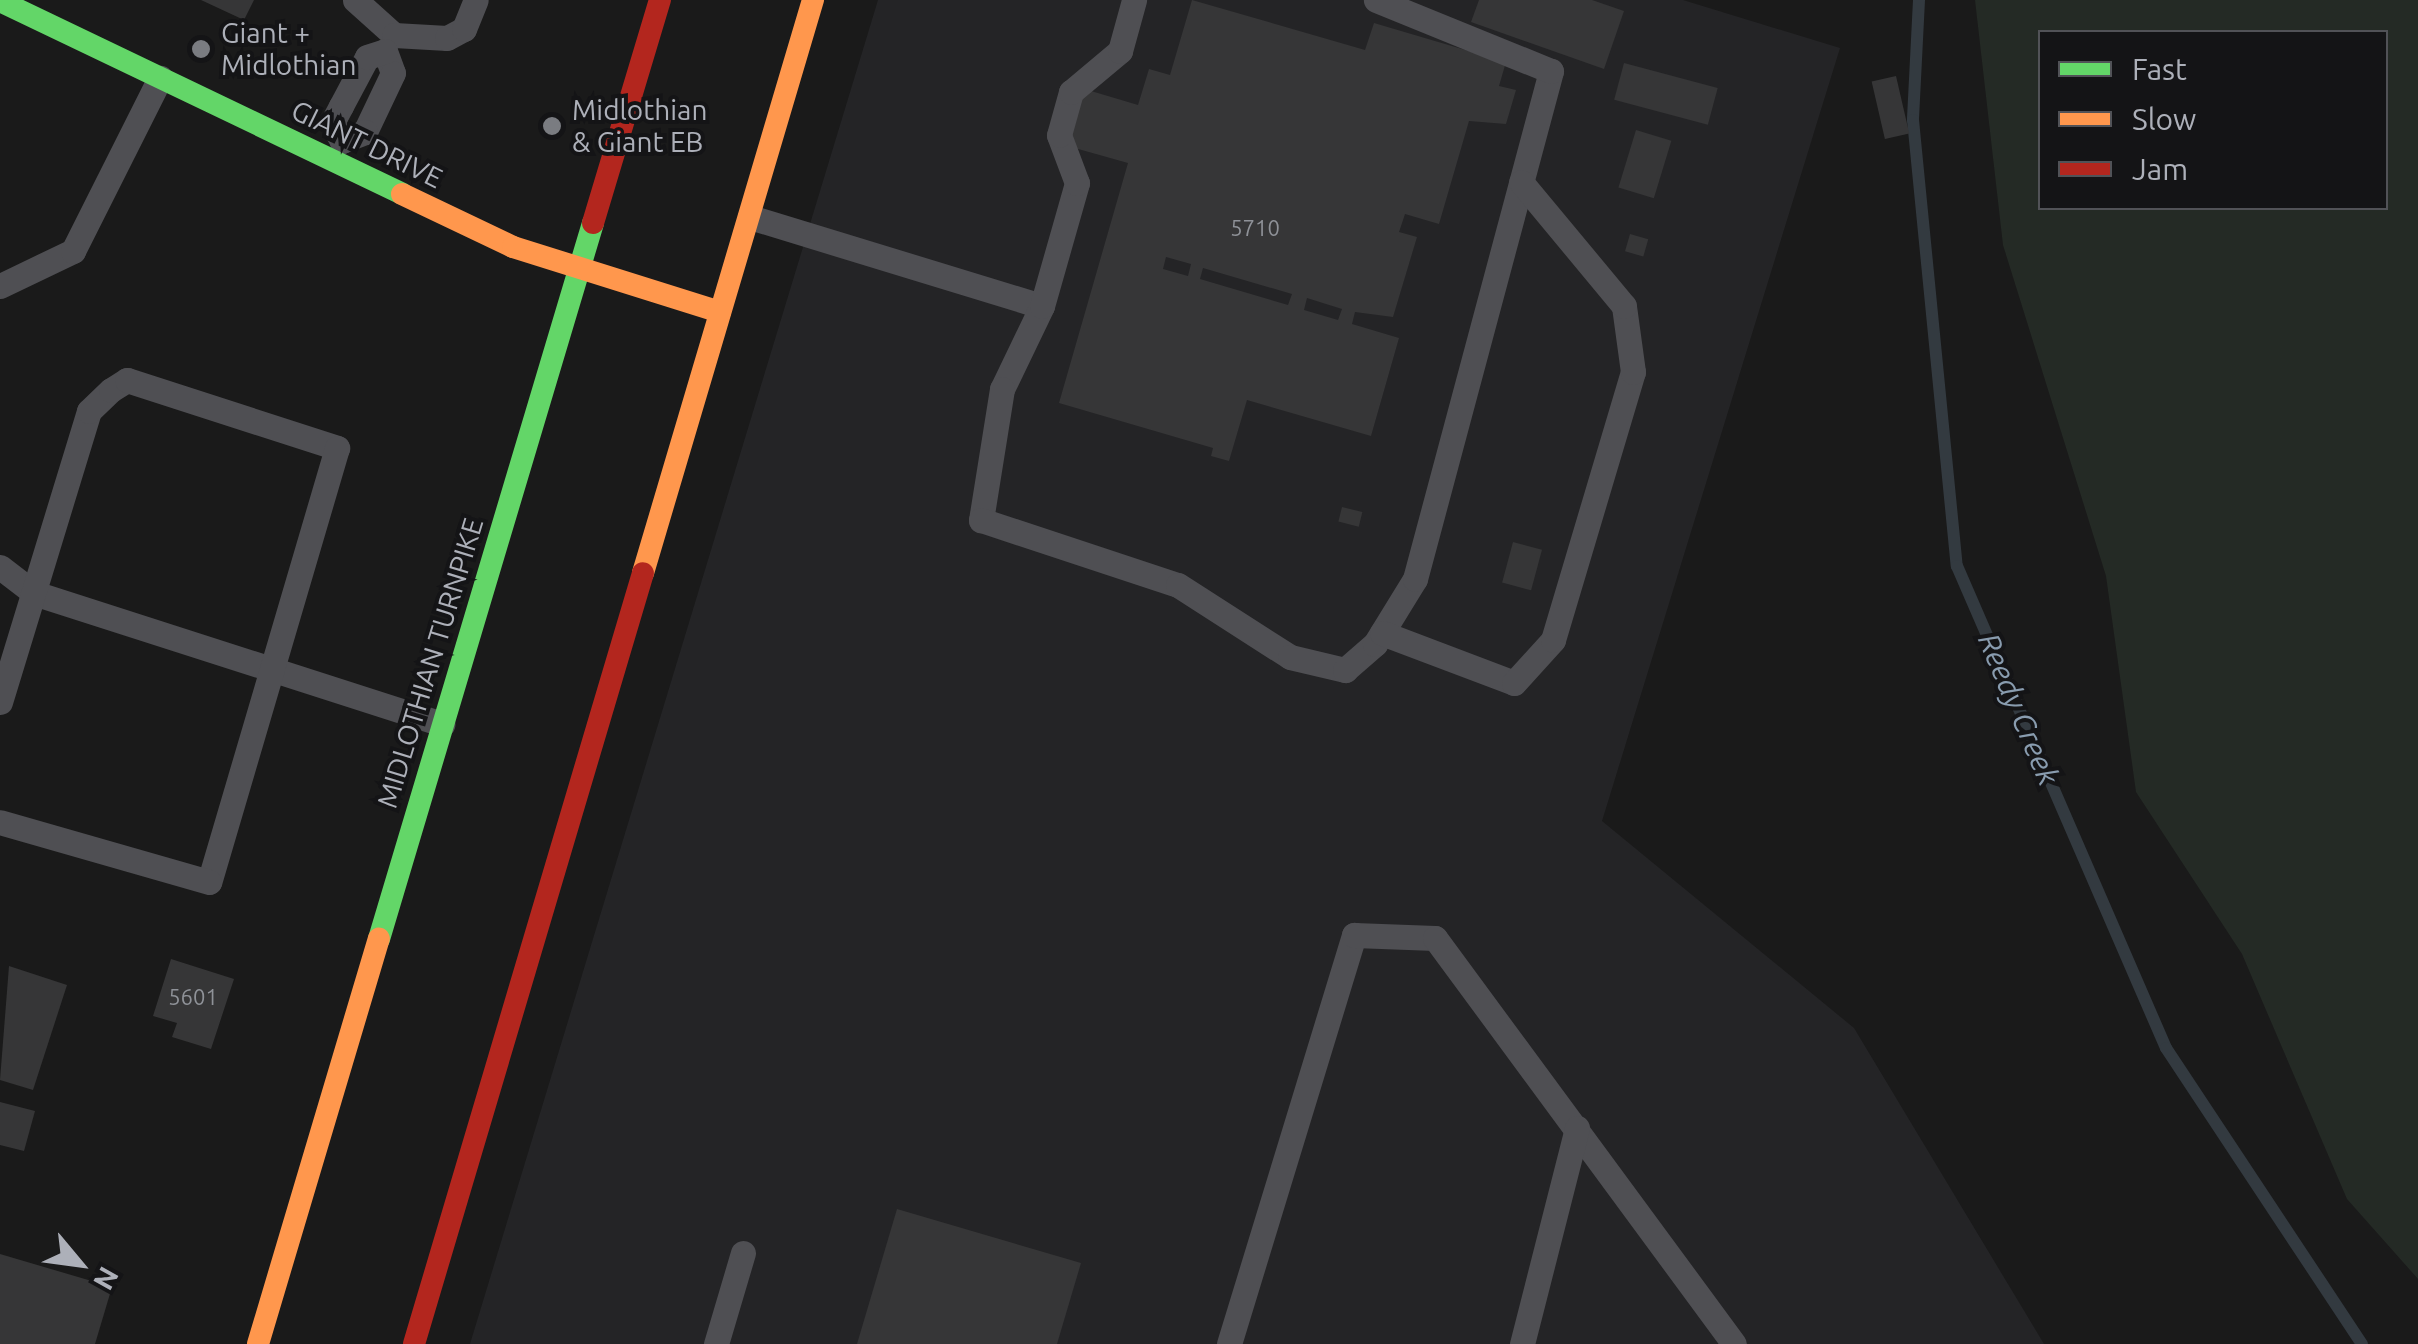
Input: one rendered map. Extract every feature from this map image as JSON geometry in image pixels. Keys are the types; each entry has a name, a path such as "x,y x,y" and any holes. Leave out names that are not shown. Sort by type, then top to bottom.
{"main road":[{"name":"MIDLOTHIAN TURNPIKE","path":"258,1344 660,0"},
{"path":"414,1344 813,0"},
{"name":"GIANT DRIVE","path":"0,1 160,78 337,151 579,271 720,312"}],"lane":[{"path":"337,151 364,132 394,72 389,43 355,0"},
{"path":"389,43 446,38 464,29 476,0"},
{"path":"1134,0 1120,52 1071,92 1059,134 1076,184 1042,306 1002,389 981,520 1178,585 1290,657 1345,670 1382,633 1415,578 1551,71 1376,0"},
{"path":"0,286 73,251 160,78"},
{"path":"1382,633 1514,683 1553,640 1632,372 1624,306 1521,182"},
{"path":"750,218 1042,306"},
{"path":"0,702 89,411 127,380 337,448 275,671 209,882 0,822"},
{"path":"0,567 34,593 443,724"},
{"path":"1229,1344 1354,935 1435,938 1734,1344"},
{"path":"1522,1344 1578,1128"},
{"path":"716,1344 743,1253"}],"shaded area":[{"path":"878,0 1683,0 1840,48 1602,821 1854,1028 2044,1344 470,1344"},
{"path":"1975,0 2418,0 2418,1279 2347,1199 2242,954 2136,792 2106,576 2003,245"}],"building":[{"path":"201,0 254,0 244,20"},
{"path":"1192,0 1365,50 1374,23 1506,62 1499,86 1516,90 1506,124 1469,121 1439,224 1405,214 1399,232 1417,237 1393,317 1355,312 1352,324 1399,338 1371,436 1247,400 1229,461 1211,456 1213,448 1059,403 1128,163 1064,145 1081,88 1138,105 1149,69 1170,75","holes":["1166,257 1191,264 1188,276 1163,269","1203,268 1292,294 1288,305 1200,279","1307,298 1342,309 1338,320 1304,310"]},
{"path":"1479,0 1592,0 1624,11 1604,69 1471,22"},
{"path":"1624,63 1718,88 1708,125 1614,100"},
{"path":"1896,76 1909,133 1885,139 1872,82"},
{"path":"1636,130 1671,141 1654,198 1618,187"},
{"path":"1630,234 1648,239 1643,257 1625,251"},
{"path":"1342,507 1362,512 1359,527 1338,522"},
{"path":"1513,542 1542,550 1531,590 1502,583"},
{"path":"171,959 234,979 211,1049 172,1037 177,1023 153,1016"},
{"path":"9,966 67,985 33,1090 0,1080"},
{"path":"0,1102 35,1111 24,1151 0,1145"},
{"path":"897,1209 1081,1263 1057,1344 857,1344"},
{"path":"0,1254 112,1287 95,1344 0,1344"}],"waterway":[{"name":"Reedy Creek","path":"1919,0 1913,120 1957,566 2166,1048 2362,1344"}],"traffic: fast":[{"path":"0,1 402,194"},
{"path":"379,939 593,223"}],"traffic: slow":[{"path":"643,573 813,0"},
{"path":"402,194 513,247 720,312"},
{"path":"258,1344 379,939"}],"traffic: jam":[{"path":"593,223 660,0"},
{"path":"414,1344 643,573"}],"place":[{"name":"Giant + Midlothian","path":"201,49"},
{"name":"Midlothian & Giant EB","path":"552,126"}]}
